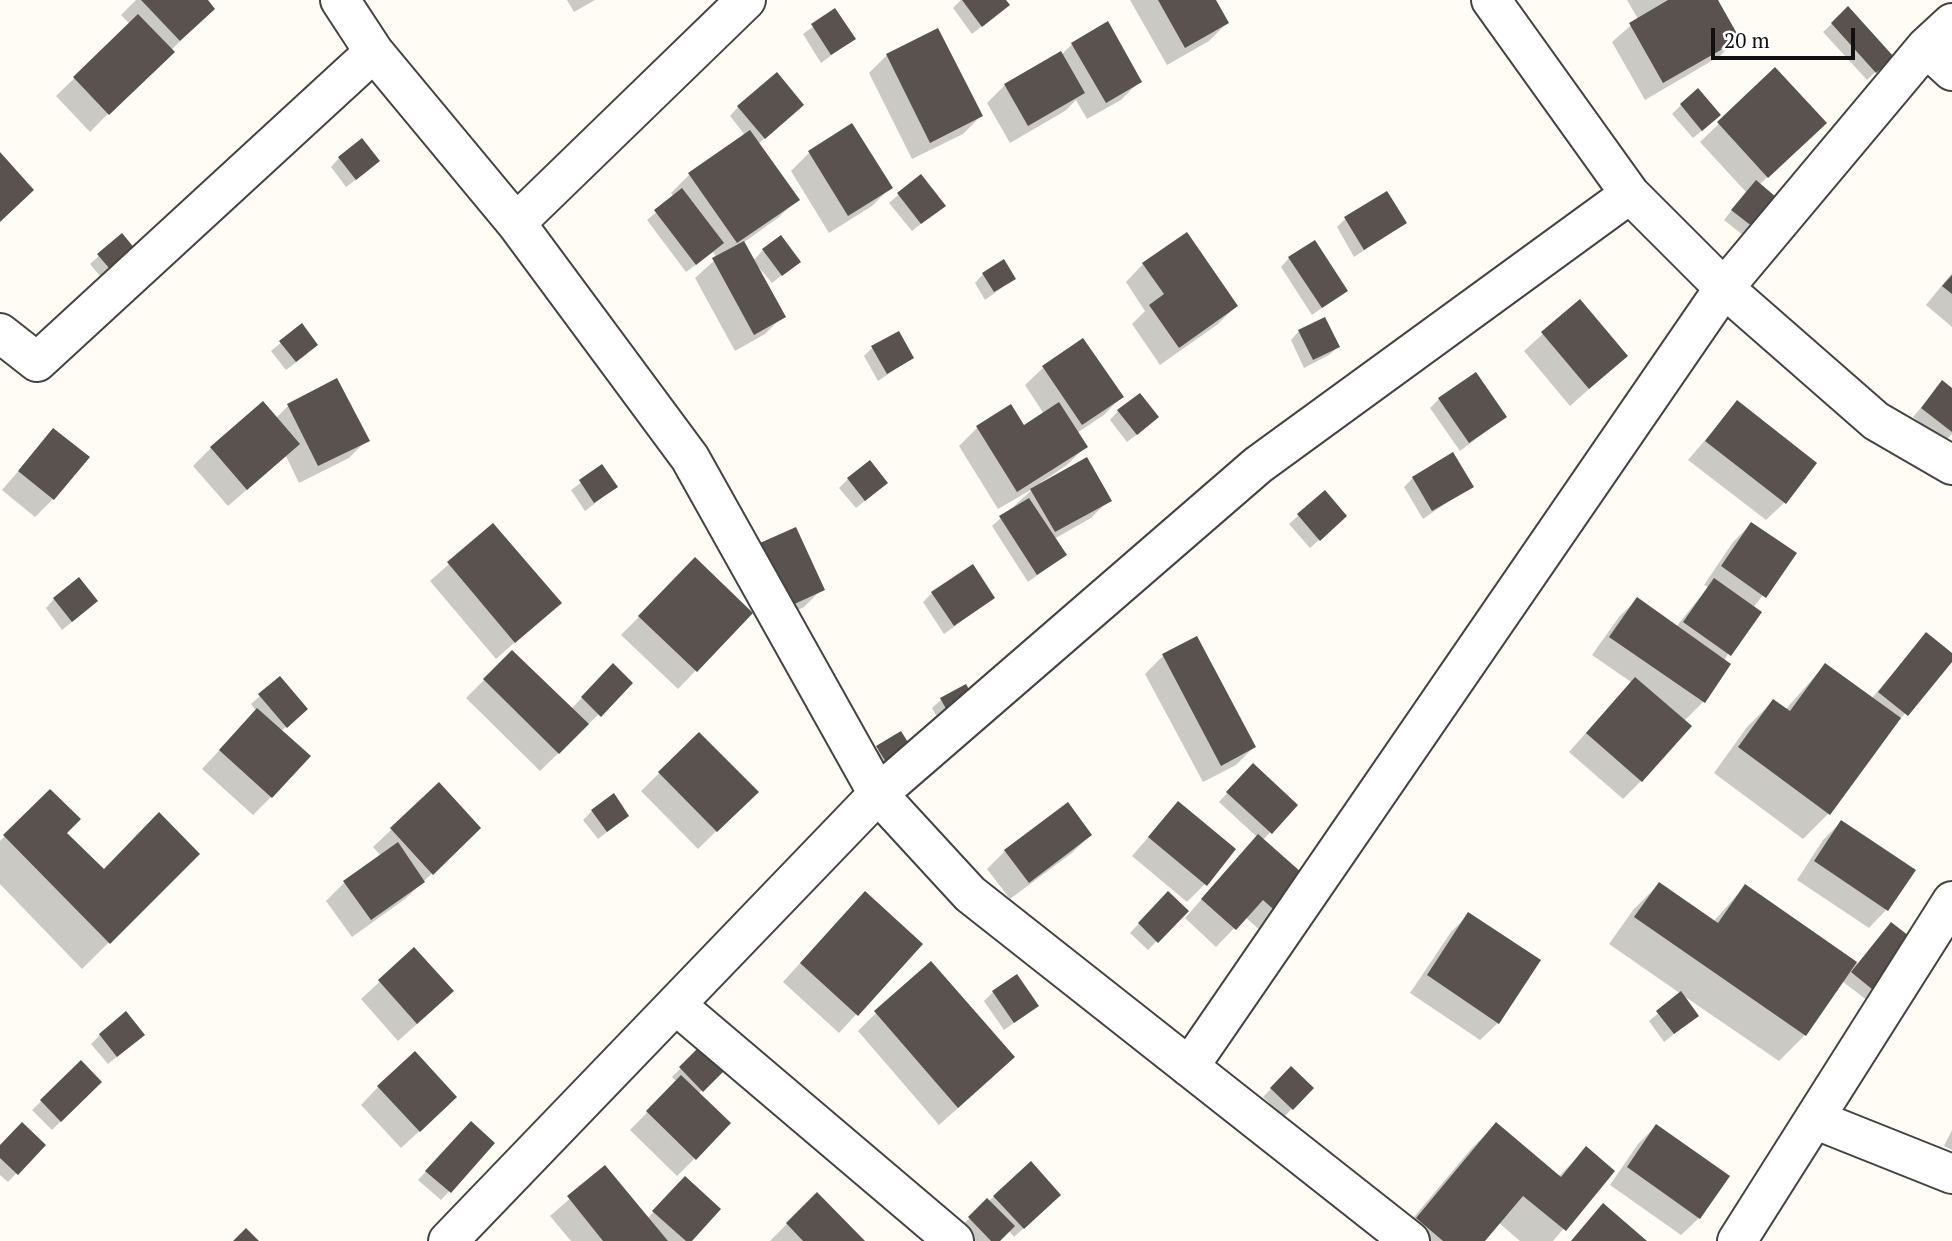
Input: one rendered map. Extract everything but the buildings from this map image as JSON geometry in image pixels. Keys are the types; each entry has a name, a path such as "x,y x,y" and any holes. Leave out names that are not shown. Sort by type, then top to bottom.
{"street":[{"path":"340,0 374,52 516,223 690,457 878,794 970,894 1410,1241"},
{"path":"516,223 746,0"},
{"path":"1492,0 1630,194 1724,288 1876,421 1952,465"},
{"path":"1189,1067 1724,288 1943,47"},
{"path":"0,333 37,362 374,52"},
{"path":"448,1241 878,794 1258,465 1630,194"},
{"path":"1737,1241 1952,901"},
{"path":"676,1004 939,1237"},
{"path":"1814,1119 1952,1174"}]}
